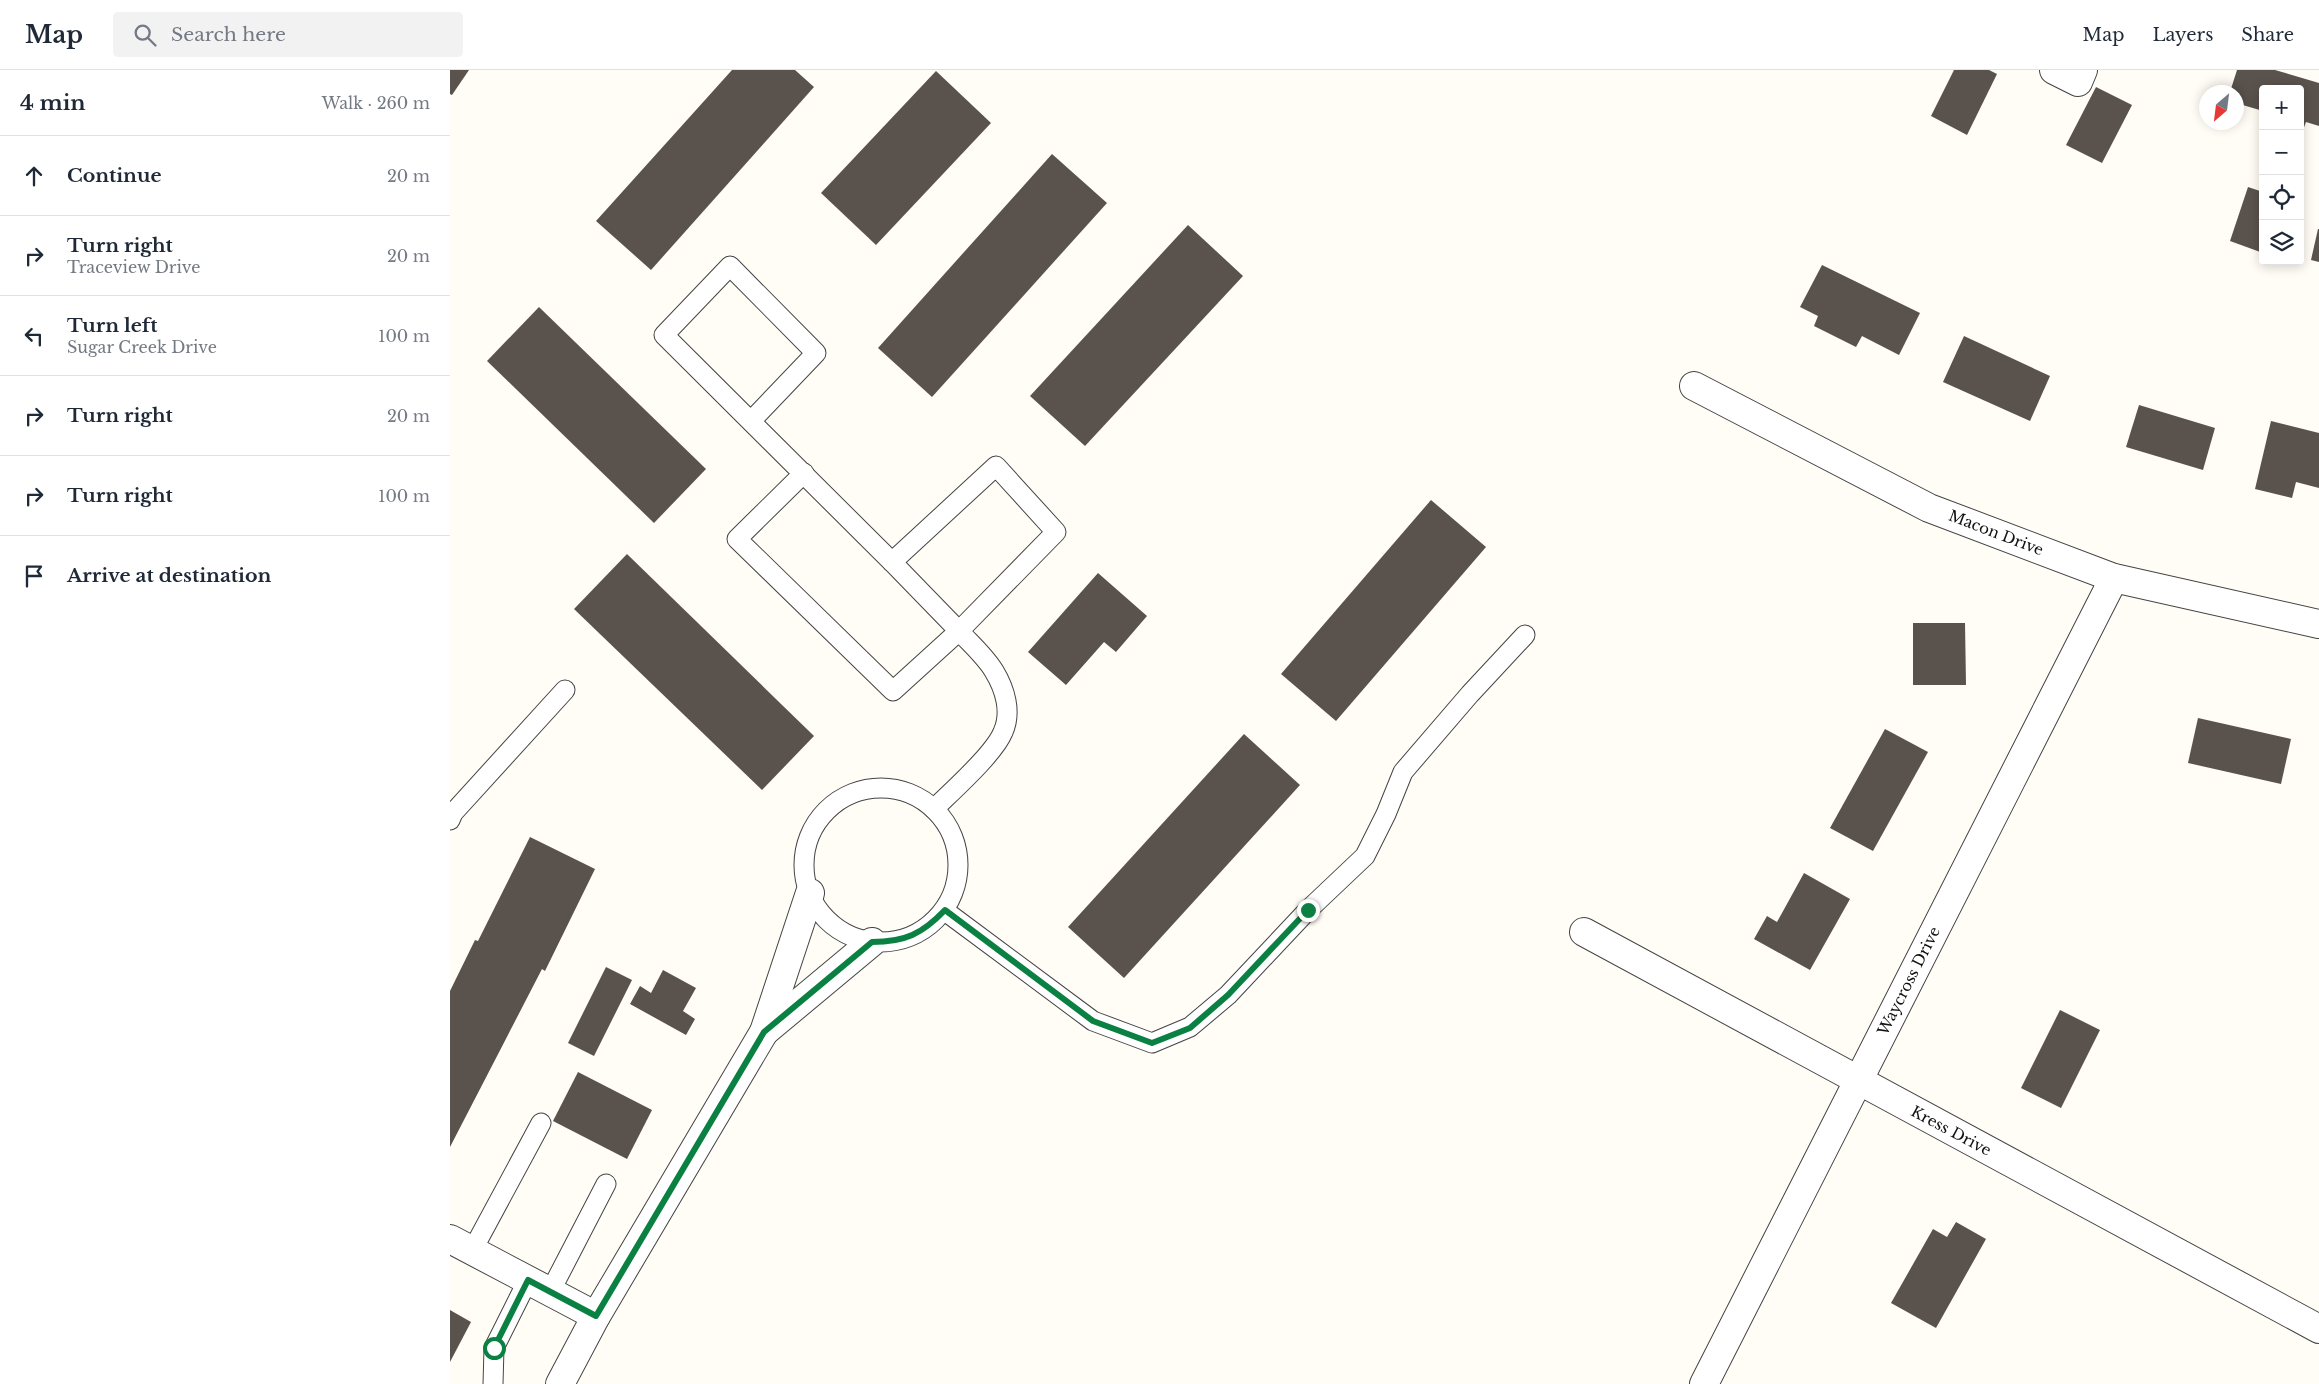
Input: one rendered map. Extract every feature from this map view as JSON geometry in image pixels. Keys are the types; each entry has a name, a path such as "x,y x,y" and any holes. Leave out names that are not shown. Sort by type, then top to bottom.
{"street":[{"path":"2054,70 2078,82 2083,70"},
{"name":"Macon Drive","path":"1694,386 1930,508 2114,578 2319,624"},
{"name":"Waycross Drive","path":"1704,1384 2114,578"},
{"path":"560,1384 596,1316 764,1032 810,893"},
{"name":"Kress Drive","path":"1584,932 2319,1329"},
{"path":"764,1032 872,942"},
{"path":"461,1245 596,1316"}],"lane":[{"path":"751,421 816,353 730,266 664,335 751,421 804,473 959,631 993,669 1002,686 1007,719 1003,734 934,809"},
{"path":"804,473 736,539 893,691 959,631 1056,532 996,466 892,562"},
{"path":"945,910 1093,1021 1152,1043 1190,1028 1228,995 1308,910 1365,856 1386,814 1403,772 1470,694 1525,635"},
{"path":"450,820 453,813 565,690"},
{"path":"870,788 895,789 919,797 934,809 953,835 959,861 956,887 945,910 930,926 913,936 892,942 872,942 849,936 830,923 815,905 805,882 804,857 811,832 825,811 846,796 870,788"},
{"path":"461,1245 541,1123"},
{"path":"494,1384 494,1348 539,1286 606,1184"}],"building":[{"path":"450,70 469,70 452,95 450,94"},
{"path":"732,70 795,70 814,87 651,270 596,221"},
{"path":"1954,70 1989,70 1997,74 1967,135 1931,116"},
{"path":"2237,70 2275,70 2319,83 2319,126 2306,122 2304,127 2304,85 2259,85 2259,110 2244,105 2244,85 2232,85"},
{"path":"936,71 991,123 876,245 821,193"},
{"path":"2096,87 2132,105 2102,163 2066,145"},
{"path":"1052,154 1107,203 932,397 878,348"},
{"path":"2248,187 2259,191 2259,252 2230,241"},
{"path":"1188,225 1243,276 1085,446 1030,396"},
{"path":"2319,229 2319,262 2311,260"},
{"path":"1822,265 1920,313 1899,355 1862,336 1856,347 1814,326 1818,316 1800,307"},
{"path":"539,307 706,469 654,523 487,361"},
{"path":"1964,336 2050,376 2030,421 1943,382"},
{"path":"2139,405 2215,428 2203,470 2126,447"},
{"path":"2271,421 2319,433 2319,488 2296,482 2292,498 2255,489"},
{"path":"1431,500 1486,547 1336,721 1281,674"},
{"path":"627,554 814,736 762,790 574,609"},
{"path":"1098,573 1147,616 1116,652 1104,642 1066,685 1028,652"},
{"path":"1913,623 1965,623 1966,685 1913,685"},
{"path":"2198,718 2291,739 2281,784 2188,763"},
{"path":"1885,729 1928,752 1873,851 1830,828"},
{"path":"1244,734 1300,785 1124,978 1068,927"},
{"path":"530,837 595,869 545,971 542,969 450,1147 450,991 475,940 478,941"},
{"path":"1804,873 1850,899 1810,970 1754,939 1767,916 1777,922"},
{"path":"606,967 632,980 594,1056 568,1043"},
{"path":"663,970 696,988 683,1011 695,1019 686,1035 630,1004 640,986 651,993"},
{"path":"2060,1010 2100,1030 2061,1108 2021,1088"},
{"path":"578,1072 652,1110 627,1159 553,1121"},
{"path":"1956,1222 1986,1239 1936,1328 1891,1303 1933,1229 1947,1237"},
{"path":"450,1310 471,1322 450,1362"}],"route":[{"path":"494,1348 528,1280 596,1316 764,1032 872,942 892,942 913,936 930,926 945,910 1093,1021 1152,1043 1190,1028 1228,995 1308,910"}]}
